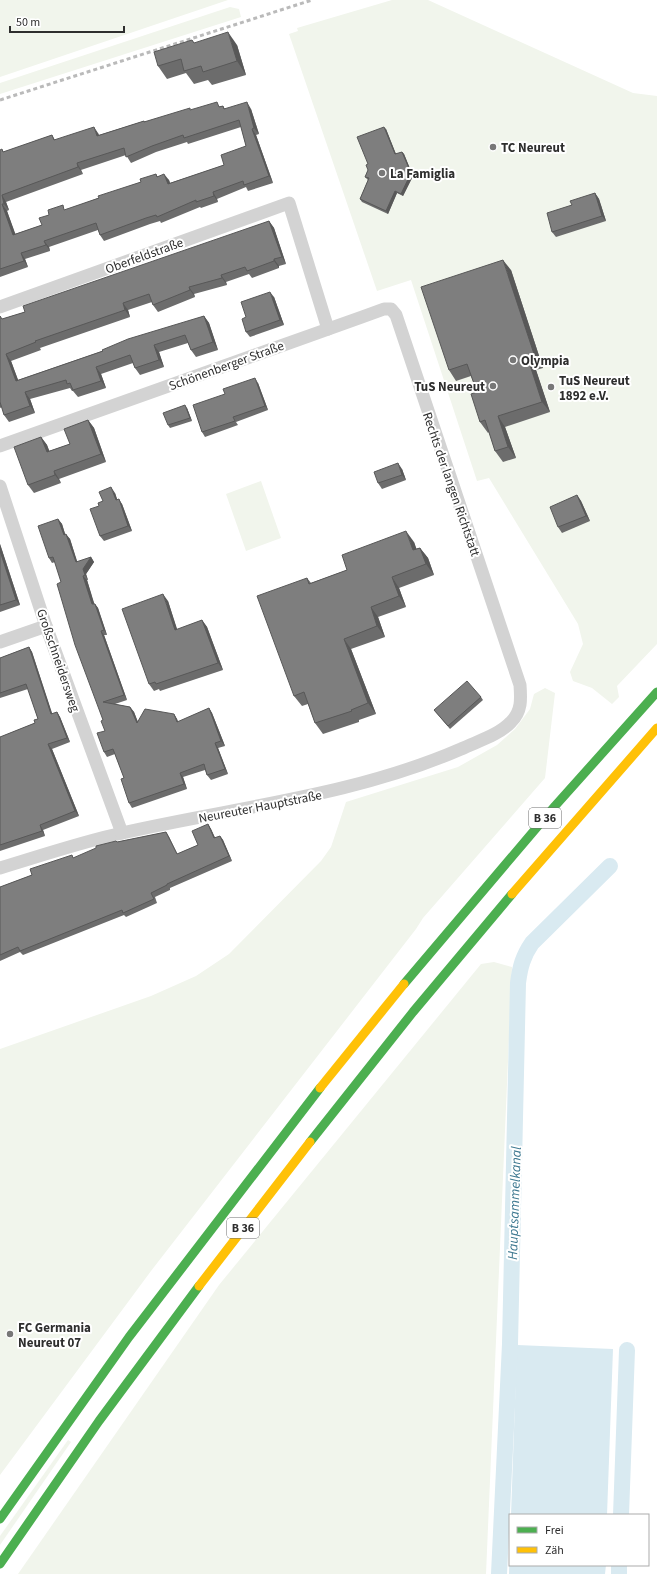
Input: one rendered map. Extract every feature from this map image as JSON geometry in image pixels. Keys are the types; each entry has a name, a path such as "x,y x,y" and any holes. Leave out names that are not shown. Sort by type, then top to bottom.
{"highway":[{"name":"B 36","path":"0,1519 81,1404 189,1257 326,1080 469,906 621,731 657,692"},
{"name":"B 36","path":"0,1564 126,1383 204,1278 346,1095 480,932 657,728"},
{"path":"62,1415 81,1404"}],"street":[{"name":"Oberfeldstraße","path":"0,307 289,203 328,329"},
{"name":"Rechts der langen Richtstatt","path":"328,329 384,309 391,309 396,315 520,685 521,705 512,722"},
{"name":"Schönenberger Straße","path":"0,446 328,329"},
{"name":"Großschneidersweg","path":"0,486 46,626 122,833"},
{"path":"0,642 46,626"},
{"name":"Neureuter Hauptstraße","path":"0,868 122,833 329,792 365,783 425,765 492,735 512,722"}],"shaded area":[{"path":"0,0 228,0 0,77"},
{"path":"392,0 428,0 633,93 657,96 657,644 617,686 619,697 612,704 592,688 573,681 570,672 583,644 578,624 489,478 477,481 411,280 377,291 289,34 298,31 297,28"},
{"path":"230,7 239,9 241,17 0,94 0,83"},
{"path":"261,481 281,538 246,551 226,494"},
{"path":"545,688 555,693 545,778 423,918 151,1271 0,1475 0,1049 151,996 196,976 229,954 321,861 331,847 346,802 458,767 497,745 515,729 530,709 534,694"},
{"path":"494,962 512,967 486,1574 18,1574 219,1285 481,964"},
{"path":"517,1345 613,1349 607,1514 511,1514"},
{"path":"68,1440 71,1442 0,1545 0,1536"},
{"path":"509,1566 606,1566 605,1574 509,1574"}],"building":[{"path":"228,32 237,61 203,72 201,66 184,71 181,59 158,66 154,52 192,40 194,43"},
{"path":"217,102 219,107 223,106 224,109 247,102 254,128 252,129 269,176 244,185 243,181 213,192 214,196 196,202 196,200 157,217 156,215 146,218 100,235 96,223 44,241 46,245 21,253 24,261 0,269 0,150 2,149 3,152 52,135 54,140 94,127 97,136 190,108 190,110","holes":["239,120 246,146 221,155 224,165 168,184 164,174 157,177 156,174 140,179 141,182 98,196 99,198 64,210 63,205 48,210 49,215 39,218 42,225 13,235 2,204 4,204 2,195 78,167 77,163 124,148 126,157 183,135 184,138"]},
{"path":"384,127 395,154 402,152 411,173 401,194 395,191 386,211 360,199 369,178 365,177 368,170 366,165 368,164 357,137"},
{"path":"595,193 602,216 552,232 547,213 572,205 570,201"},
{"path":"269,221 282,257 247,271 245,267 221,275 222,278 189,287 190,290 153,305 149,294 123,303 125,310 35,341 36,342 6,354 16,381 103,351 102,350 128,339 204,316 213,342 191,350 185,335 154,345 159,360 135,368 130,355 96,367 101,381 73,390 70,383 67,384 66,380 25,392 30,406 4,415 0,402 0,316 2,319 25,312 23,306"},
{"path":"503,260 535,357 528,359 542,402 498,416 508,447 495,451 485,420 480,422 471,394 477,392 467,364 449,370 421,287"},
{"path":"270,292 280,320 246,332 242,319 246,317 241,302"},
{"path":"255,378 265,406 233,417 235,421 202,432 193,405 225,394 223,389"},
{"path":"185,405 190,418 168,425 163,413"},
{"path":"88,420 101,454 54,471 55,475 28,485 14,447 41,437 47,452 70,444 64,429"},
{"path":"398,463 402,475 378,483 374,472"},
{"path":"111,487 116,500 119,499 128,526 100,536 90,509 99,506 98,503 103,501 99,492"},
{"path":"577,495 586,516 558,527 550,507"},
{"path":"58,519 64,535 66,534 76,562 91,557 83,569 85,575 83,576 92,604 95,604 104,630 101,631 124,695 103,702 130,707 137,723 145,709 174,714 177,722 209,708 221,741 215,743 225,769 207,775 204,764 180,773 184,784 129,803 121,779 124,778 113,749 104,752 97,733 105,731 101,721 103,720 75,645 57,584 61,582 53,557 49,558 38,526"},
{"path":"406,531 413,550 420,548 426,564 392,577 399,596 371,607 377,626 344,639 368,703 351,710 352,711 315,723 304,692 294,696 257,596 307,578 309,584 347,570 342,555"},
{"path":"0,551 16,600 0,605"},
{"path":"163,594 175,630 202,620 218,663 156,684 155,682 149,684 122,609"},
{"path":"29,647 51,714 57,712 67,738 48,744 75,811 40,825 42,831 0,845 0,737 35,723 34,720 38,719 26,684 0,693 0,658"},
{"path":"467,681 481,697 448,726 434,710"},
{"path":"208,824 214,838 220,836 229,856 167,884 151,893 154,899 123,913 122,910 20,951 18,947 0,955 0,887 32,875 30,869 72,855 73,858 96,848 96,846 116,841 166,832 177,854 198,845 192,831"}],"waterway":[{"name":"Hauptsammelkanal","path":"499,1574 510,1344 518,983 524,957 532,943 610,866"},
{"path":"621,1514 627,1350"},
{"path":"619,1566 619,1574"}],"railway":[{"path":"0,100 312,0"}],"traffic: fast":[{"path":"404,984 555,806 657,692"},
{"path":"310,1142 413,1012 512,894"},
{"path":"0,1519 129,1337 320,1088"},
{"path":"0,1564 99,1421 199,1286"}],"traffic: slow":[{"path":"512,894 657,728"},
{"path":"320,1088 404,984"},
{"path":"199,1286 310,1142"}],"place":[{"name":"TC Neureut","path":"493,147"},
{"name":"La Famiglia","path":"382,173"},
{"name":"Olympia","path":"513,360"},
{"name":"TuS Neureut","path":"493,386"},
{"name":"TuS Neureut 1892 e.V.","path":"551,387"},
{"name":"FC Germania Neureut 07","path":"10,1334"}]}
